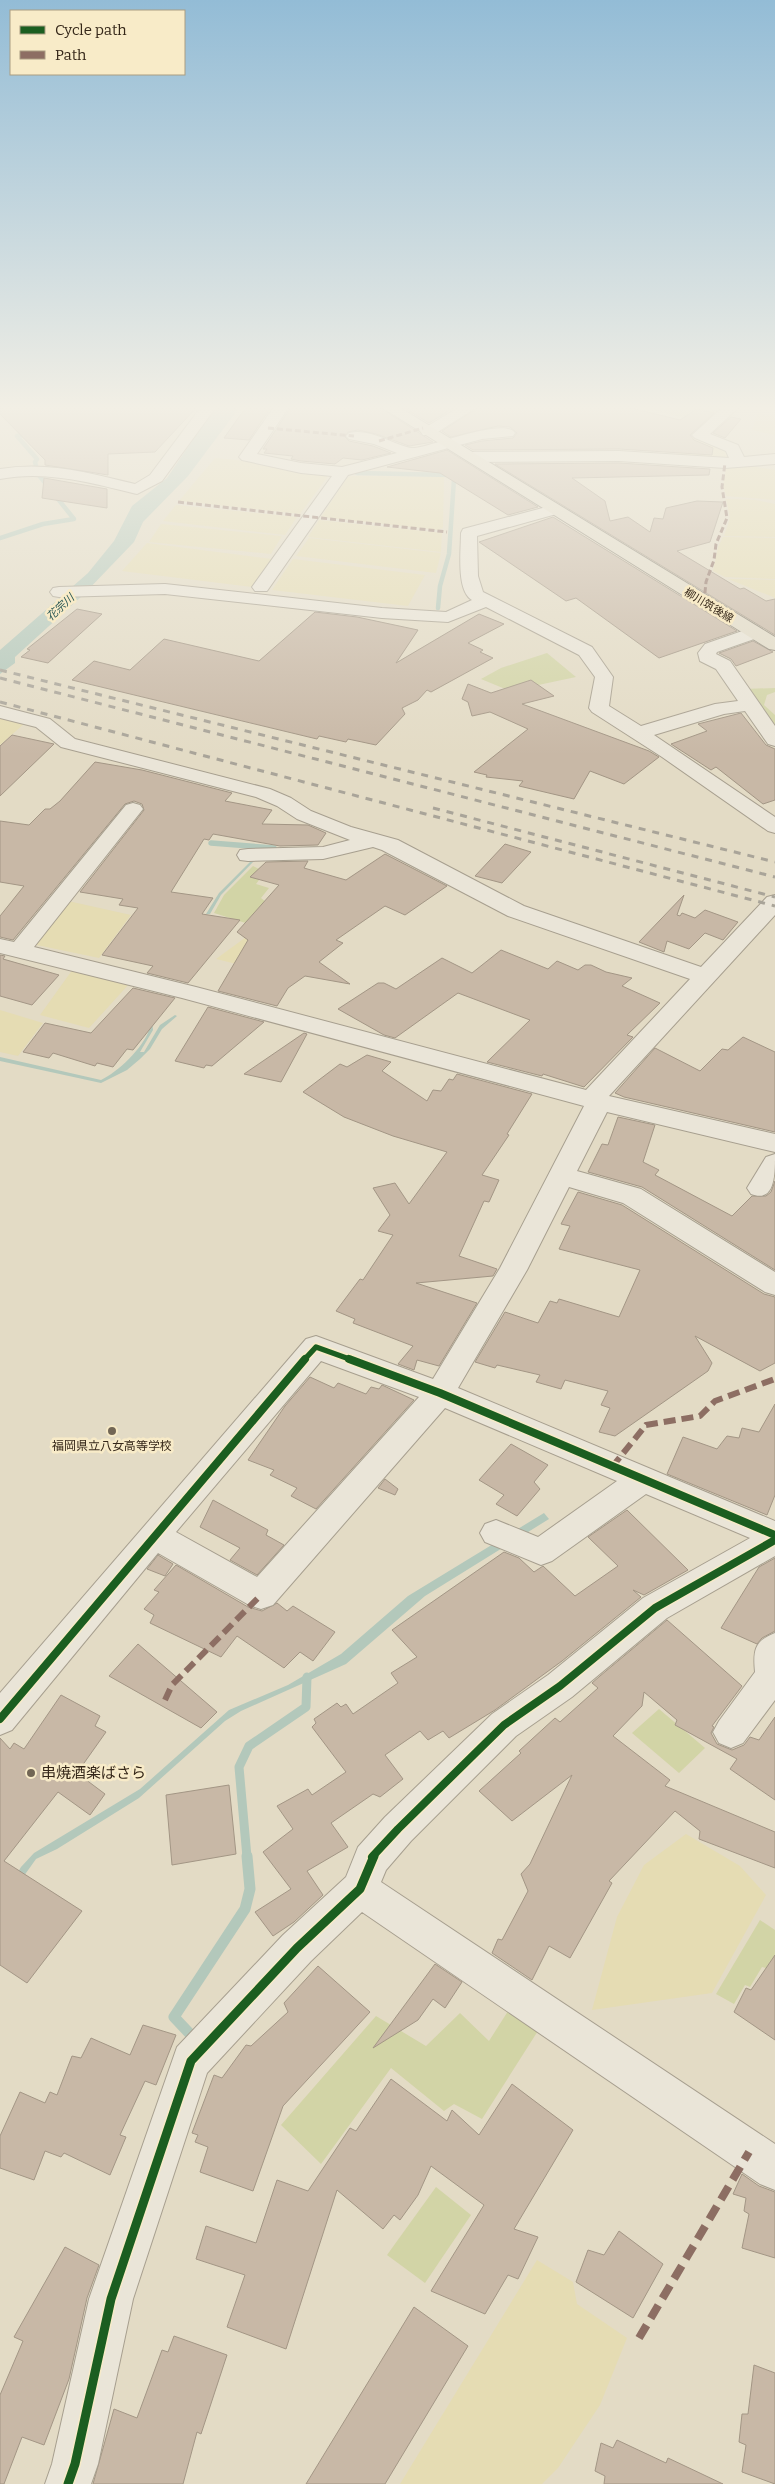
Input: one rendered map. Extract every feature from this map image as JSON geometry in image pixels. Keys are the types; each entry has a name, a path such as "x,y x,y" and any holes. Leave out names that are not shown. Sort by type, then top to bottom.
{"main road":[{"name":"柳川筑後線","path":"575,523 775,645"}],"street":[{"path":"261,587 306,523"},
{"path":"506,523 469,533 469,576 475,595 586,651 604,677 599,708 775,827"},
{"path":"59,592 165,589 382,613 448,617 486,601"},
{"path":"754,633 712,648 707,653 707,657 723,666 775,740"},
{"path":"638,733 722,708 750,705"},
{"path":"0,712 42,723 68,743 262,793 284,802 304,815 390,845 516,911 707,977"},
{"path":"133,809 10,948 197,994 595,1101 775,1143"},
{"path":"248,856 323,853 373,840"},
{"path":"154,1535 261,1595 440,1393 513,1270 562,1176 595,1101 707,977 771,911"},
{"path":"760,1188 771,1174 775,1163"},
{"path":"562,1176 632,1196 774,1283"},
{"path":"0,1719 154,1535 316,1347 440,1393 775,1535"},
{"path":"507,1537 541,1552 642,1480"},
{"path":"68,2484 76,2464 111,2298 191,2061 297,1948 360,1889 371,1859 430,1796 504,1725 560,1686 655,1608 775,1540"},
{"path":"731,1732 773,1675 770,1655 775,1648"},
{"path":"360,1889 775,2169"}],"shaded area":[{"path":"180,523 293,523 285,535"},
{"path":"317,523 347,523 442,533 441,552 308,537"},
{"path":"374,523 443,523 443,528 438,530"},
{"path":"728,523 775,523 775,537 724,536"},
{"path":"161,524 282,536 271,554 149,542"},
{"path":"723,537 775,538 775,579 725,577 713,571 718,547"},
{"path":"309,538 441,553 436,573 296,556"},
{"path":"147,543 272,559 252,587 122,571"},
{"path":"293,559 425,575 408,606 272,590"},
{"path":"728,579 775,580 775,599 773,597"},
{"path":"0,716 25,723 0,745"},
{"path":"68,901 131,915 99,958 32,944"},
{"path":"257,929 253,968 216,959"},
{"path":"73,969 130,983 89,1028 40,1015"},
{"path":"0,1010 43,1023 18,1056 0,1052"},
{"path":"686,1834 740,1866 766,1895 712,1993 592,2010 617,1917 644,1865"},
{"path":"537,2260 573,2282 577,2304 627,2338 600,2405 558,2468 542,2484 400,2484"}],"green space":[{"path":"547,653 576,677 510,691 481,679 501,668"},
{"path":"775,688 775,692 767,695 764,705 775,715 775,730 742,689"},
{"path":"253,866 265,872 256,884 269,888 261,898 280,913 255,926 214,913 224,895"},
{"path":"659,1709 705,1748 679,1773 632,1733"},
{"path":"760,1920 775,1930 775,1960 770,1969 762,1967 750,1987 745,1985 734,2004 716,1994"},
{"path":"515,2000 543,2023 482,2119 454,2104 444,2111 391,2068 321,2164 281,2125 376,2016 426,2046 460,2013 489,2041"},
{"path":"436,2187 471,2215 425,2283 387,2255"}],"water":[{"name":"花宗川","path":"123,523 143,523 134,542 83,595 15,657 15,663 0,674 0,650 88,573 114,541"},
{"path":"254,861 221,895 210,914 206,914 219,893 250,862"},
{"path":"150,1002 153,1030 140,1052 144,1052 160,1025 175,1015 177,1016 162,1029 150,1049 140,1059 127,1070 101,1083 0,1061 0,1057 101,1080 136,1052 146,1037 149,1030"},
{"path":"544,1513 549,1519 425,1596 346,1664 241,1711 225,1721 139,1798 57,1849 36,1859 21,1880 0,1903 21,1867 34,1853 140,1789 229,1710 288,1685 341,1654 408,1596"}],"building":[{"path":"535,523 563,523 737,631 659,658 576,598 566,601 479,542"},
{"path":"591,523 637,523 650,532 653,523 716,523 710,542 677,551 740,589 744,588 766,601 775,599 775,635"},
{"path":"77,609 102,614 48,663 21,657 30,650 27,649"},
{"path":"315,612 357,617 418,630 396,663 479,614 504,624 468,643 483,650 480,652 493,658 431,692 427,690 418,700 402,708 405,714 376,745 348,739 346,742 319,736 317,739 72,680 94,661 130,670 164,639 259,661"},
{"path":"753,641 773,652 736,666 731,659 719,653"},
{"path":"531,680 554,696 522,704 649,751 659,757 624,784 590,771 574,799 519,786 523,781 486,777 487,775 474,772 528,729 490,712 472,716 468,702 462,699 468,684 491,693"},
{"path":"741,713 766,745 775,749 775,800 763,804 716,767 711,770 671,744 707,731 698,724"},
{"path":"12,735 54,744 0,796 0,746"},
{"path":"95,762 142,770 232,793 225,801 272,810 262,824 308,825 326,833 318,845 280,846 213,834 209,840 204,839 171,892 213,898 202,914 240,920 188,983 147,973 153,966 102,955 138,908 119,905 123,899 80,892 144,810 142,804 134,801 125,804 13,940 0,937 0,916 24,886 0,882 0,821 29,825 45,809 50,809 60,801"},
{"path":"505,844 531,852 502,883 475,876"},
{"path":"385,854 447,886 405,915 385,906 336,940 343,943 319,962 350,984 305,976 288,988 277,1006 218,991 248,940 237,932 279,885 250,877 266,862 308,861 304,868 346,880"},
{"path":"684,895 677,915 680,916 682,913 695,918 705,910 738,922 723,940 705,933 689,949 667,941 664,952 639,942"},
{"path":"501,950 548,969 557,961 578,970 585,965 591,965 606,972 632,978 622,986 660,1003 627,1035 633,1037 584,1087 543,1074 542,1076 487,1062 530,1020 458,993 395,1038 384,1035 338,1009 378,983 384,983 396,989 442,958 472,973"},
{"path":"0,955 5,956 3,959 59,975 32,1005 0,996"},
{"path":"133,988 175,998 133,1050 127,1049 113,1067 97,1063 95,1066 53,1053 49,1058 23,1052 45,1023 91,1033"},
{"path":"208,1007 264,1022 212,1066 206,1065 204,1068 175,1061"},
{"path":"304,1033 307,1034 281,1082 244,1074"},
{"path":"743,1037 775,1052 775,1132 624,1097 615,1093 655,1048 700,1071 722,1049 728,1050"},
{"path":"367,1055 391,1062 382,1071 427,1101 433,1090 441,1091 449,1079 453,1080 457,1074 532,1094 507,1134 509,1135 482,1175 499,1180 489,1202 484,1201 459,1256 497,1269 493,1276 416,1283 477,1303 439,1366 417,1360 414,1370 398,1364 413,1346 353,1323 355,1319 336,1311 360,1279 363,1280 393,1235 378,1231 390,1215 373,1188 395,1183 409,1204 447,1152 393,1136 344,1117 303,1092 340,1064 347,1067"},
{"path":"618,1117 655,1125 643,1162 659,1170 655,1175 732,1216 752,1196 766,1196 771,1192 775,1181 775,1270 642,1187 588,1172 602,1144 608,1145"},
{"path":"578,1192 622,1205 764,1294 775,1297 775,1363 760,1371 695,1336 712,1363 708,1371 615,1436 599,1432 610,1408 601,1405 608,1391 565,1380 561,1389 536,1382 540,1375 497,1365 495,1368 475,1362 505,1312 538,1323 550,1301 557,1303 559,1299 619,1317 640,1270 559,1249 570,1226 561,1224"},
{"path":"310,1377 334,1388 338,1383 366,1394 371,1387 379,1389 382,1385 414,1400 316,1509 291,1496 297,1488 270,1475 274,1470 248,1460 285,1406"},
{"path":"775,1404 775,1495 767,1515 667,1474 683,1437 717,1449 727,1436 739,1438 742,1428 759,1432"},
{"path":"511,1444 548,1465 534,1482 540,1489 517,1516 496,1504 504,1495 479,1480"},
{"path":"385,1479 398,1489 395,1495 378,1488"},
{"path":"213,1500 268,1530 266,1535 284,1545 257,1575 230,1560 240,1548 200,1527"},
{"path":"627,1510 688,1570 644,1595 633,1590 641,1597 562,1661 495,1710 449,1738 443,1731 428,1740 420,1731 385,1755 403,1779 380,1797 373,1794 331,1823 348,1847 307,1871 323,1895 294,1922 273,1936 255,1912 291,1889 263,1852 293,1829 277,1806 308,1789 312,1795 346,1772 312,1727 316,1723 314,1719 337,1703 341,1707 346,1704 353,1714 398,1683 391,1673 417,1657 392,1630 504,1552 519,1558 534,1572 543,1566 575,1596 618,1566 588,1537"},
{"path":"158,1555 173,1564 165,1576 147,1569"},
{"path":"775,1558 775,1631 762,1638 757,1644 721,1628 759,1567"},
{"path":"176,1565 248,1607 262,1611 277,1603 287,1611 293,1606 335,1632 313,1661 300,1652 284,1668 237,1636 221,1657 150,1623 154,1615 144,1609 159,1592 154,1590"},
{"path":"667,1620 742,1686 712,1726 714,1727 711,1733 717,1744 732,1750 744,1745 750,1737 759,1740 775,1717 775,1800 730,1769 737,1759 675,1725 677,1720 644,1692 642,1706 613,1736 670,1780 665,1786 775,1832 775,1868 699,1839 700,1831 675,1811 609,1881 612,1883 570,1958 549,1946 532,1980 492,1953 498,1939 502,1940 528,1891 521,1874 530,1864 572,1775 512,1821 479,1791 521,1753 519,1751 555,1718 560,1722 598,1688 592,1683"},
{"path":"138,1644 217,1712 201,1728 109,1676"},
{"path":"61,1695 100,1716 95,1726 106,1732 77,1773 105,1794 90,1815 58,1792 4,1861 82,1911 27,1983 0,1965 0,1738 10,1749 14,1743 24,1749"},
{"path":"229,1785 236,1854 172,1865 166,1795"},
{"path":"775,1955 775,2040 734,2012 746,1988 751,1990"},
{"path":"435,1964 462,1982 445,2008 433,1999 418,2020 373,2048"},
{"path":"318,1966 370,2012 283,2106 253,2191 200,2172 208,2147 195,2142 198,2135 192,2133 214,2075 222,2078 246,2045 251,2046 288,2012 284,2003"},
{"path":"143,2025 176,2035 156,2085 145,2081 120,2135 126,2137 110,2175 64,2153 61,2157 45,2151 34,2180 0,2168 0,2136 20,2092 45,2103 50,2092 57,2095 72,2056 81,2058 91,2038 130,2055"},
{"path":"391,2079 447,2121 452,2110 479,2135 512,2084 573,2130 514,2229 538,2237 518,2279 508,2275 485,2314 431,2291 484,2205 431,2166 418,2195 400,2220 394,2215 383,2229 337,2190 286,2349 227,2327 245,2275 196,2259 206,2226 256,2243 277,2180 308,2191 350,2128 356,2131"},
{"path":"742,2174 759,2186 775,2192 775,2258 742,2248 749,2214 744,2211 746,2198 733,2194"},
{"path":"619,2231 663,2264 633,2318 576,2282 588,2250 604,2255"},
{"path":"65,2247 99,2265 87,2298 69,2379 44,2445 22,2437 4,2484 0,2484 0,2395 23,2341 14,2337"},
{"path":"414,2307 468,2346 385,2484 306,2484"},
{"path":"174,2336 227,2355 201,2434 197,2432 183,2484 93,2484 114,2409 137,2418 162,2350 168,2352"},
{"path":"754,2365 775,2373 775,2484 742,2472 746,2445 739,2442 742,2414 748,2414"},
{"path":"617,2440 666,2463 668,2458 723,2484 604,2484 605,2476 595,2471 601,2443 613,2448"}],"waterway":[{"path":"0,538 50,523"},
{"path":"438,608 440,586 449,554 451,523"},
{"path":"211,843 274,848"},
{"path":"247,1857 239,1767 249,1746 306,1707 307,1677"},
{"path":"191,2035 174,2017 245,1909 250,1889 247,1856"}],"railway":[{"path":"0,670 775,862"},
{"path":"0,678 775,877"},
{"path":"0,702 775,906"},
{"path":"433,808 775,897"}],"marked path":[{"path":"366,523 447,532"},
{"path":"704,602 706,582 714,560 716,544 725,523"},
{"path":"612,1467 646,1425 700,1416 715,1401 775,1379"},
{"path":"165,1700 172,1685 261,1595"},
{"path":"639,2338 749,2152"}],"cycle path":[{"path":"0,1719 154,1535 316,1347 440,1393 775,1535"},
{"path":"68,2484 75,2464 111,2299 191,2061 297,1948 360,1889 371,1859 398,1829 504,1725 560,1686 655,1608 775,1540"}],"place":[{"name":"福岡県立八女高等学校","path":"112,1431"},
{"name":"串焼酒楽ばさら","path":"31,1773"}]}
